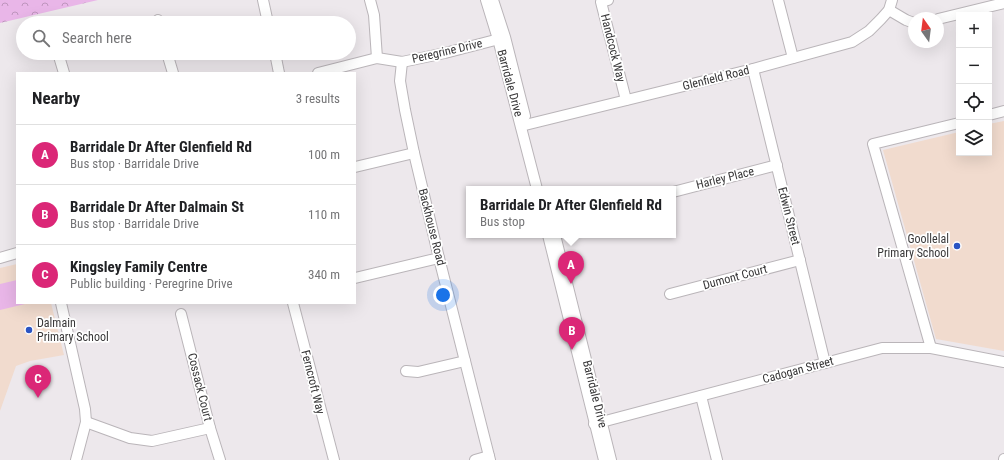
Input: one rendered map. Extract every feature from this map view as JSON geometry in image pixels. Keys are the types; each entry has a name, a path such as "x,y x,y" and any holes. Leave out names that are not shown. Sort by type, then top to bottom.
{"street":[{"path":"263,0 266,16"},
{"path":"370,0 374,15 377,58"},
{"name":"Barridale Drive","path":"486,0 502,38"},
{"name":"Barridale Drive","path":"493,0 524,125 536,186"},
{"path":"778,0 793,58"},
{"name":"Handcock Way","path":"603,1 626,100"},
{"path":"944,18 1004,3"},
{"path":"890,5 908,21"},
{"name":"Glenfield Road","path":"524,125 852,42 868,31 890,5"},
{"name":"Peregrine Drive","path":"322,72 377,58 402,62 445,53 502,38"},
{"path":"60,60 64,72"},
{"path":"169,60 172,72"},
{"path":"276,60 279,72"},
{"name":"Backhouse Road","path":"402,62 400,80 414,153 489,458"},
{"name":"Edwin Street","path":"753,68 826,363"},
{"path":"992,114 1004,112"},
{"path":"931,348 873,144 956,124"},
{"name":"Barridale Drive","path":"524,125 543,186"},
{"path":"356,167 414,153"},
{"name":"Harley Place","path":"676,191 777,165"},
{"name":"Barridale Drive","path":"549,238 598,423 611,460"},
{"name":"Barridale Drive","path":"556,238 598,423 604,460"},
{"path":"0,258 16,253"},
{"path":"356,278 439,258"},
{"name":"Dumont Court","path":"670,294 800,260"},
{"path":"61,304 85,409 86,422 76,460"},
{"name":"Ferncroft Way","path":"293,304 334,460"},
{"name":"Cossack Court","path":"181,314 210,428 220,460"},
{"name":"Cadogan Street","path":"598,423 882,348 931,348 1004,362"},
{"path":"406,371 418,372 465,361"},
{"path":"701,396 717,460"},
{"path":"86,422 130,438 152,441 210,428"},
{"path":"475,460 489,458"}],"shaded area":[{"name":"Goollelal Primary School","path":"1004,121 1004,351 936,339 883,150 956,133 956,156 992,156 992,123"},
{"name":"Dalmain Primary School","path":"16,264 16,304 51,304 64,355 30,361 16,366 0,411 0,268"}],"green space":[{"path":"0,0 98,0 30,16 16,16 16,19 0,23"},
{"path":"16,280 16,304 25,304 0,310 0,284"}],"place":[{"name":"Goollelal Primary School","path":"957,246"},
{"name":"Barridale Dr After Glenfield Rd","path":"571,284"},
{"name":"Dalmain Primary School","path":"29,330"},
{"name":"Barridale Dr After Dalmain St","path":"572,350"},
{"name":"Kingsley Family Centre","path":"38,398"}]}
